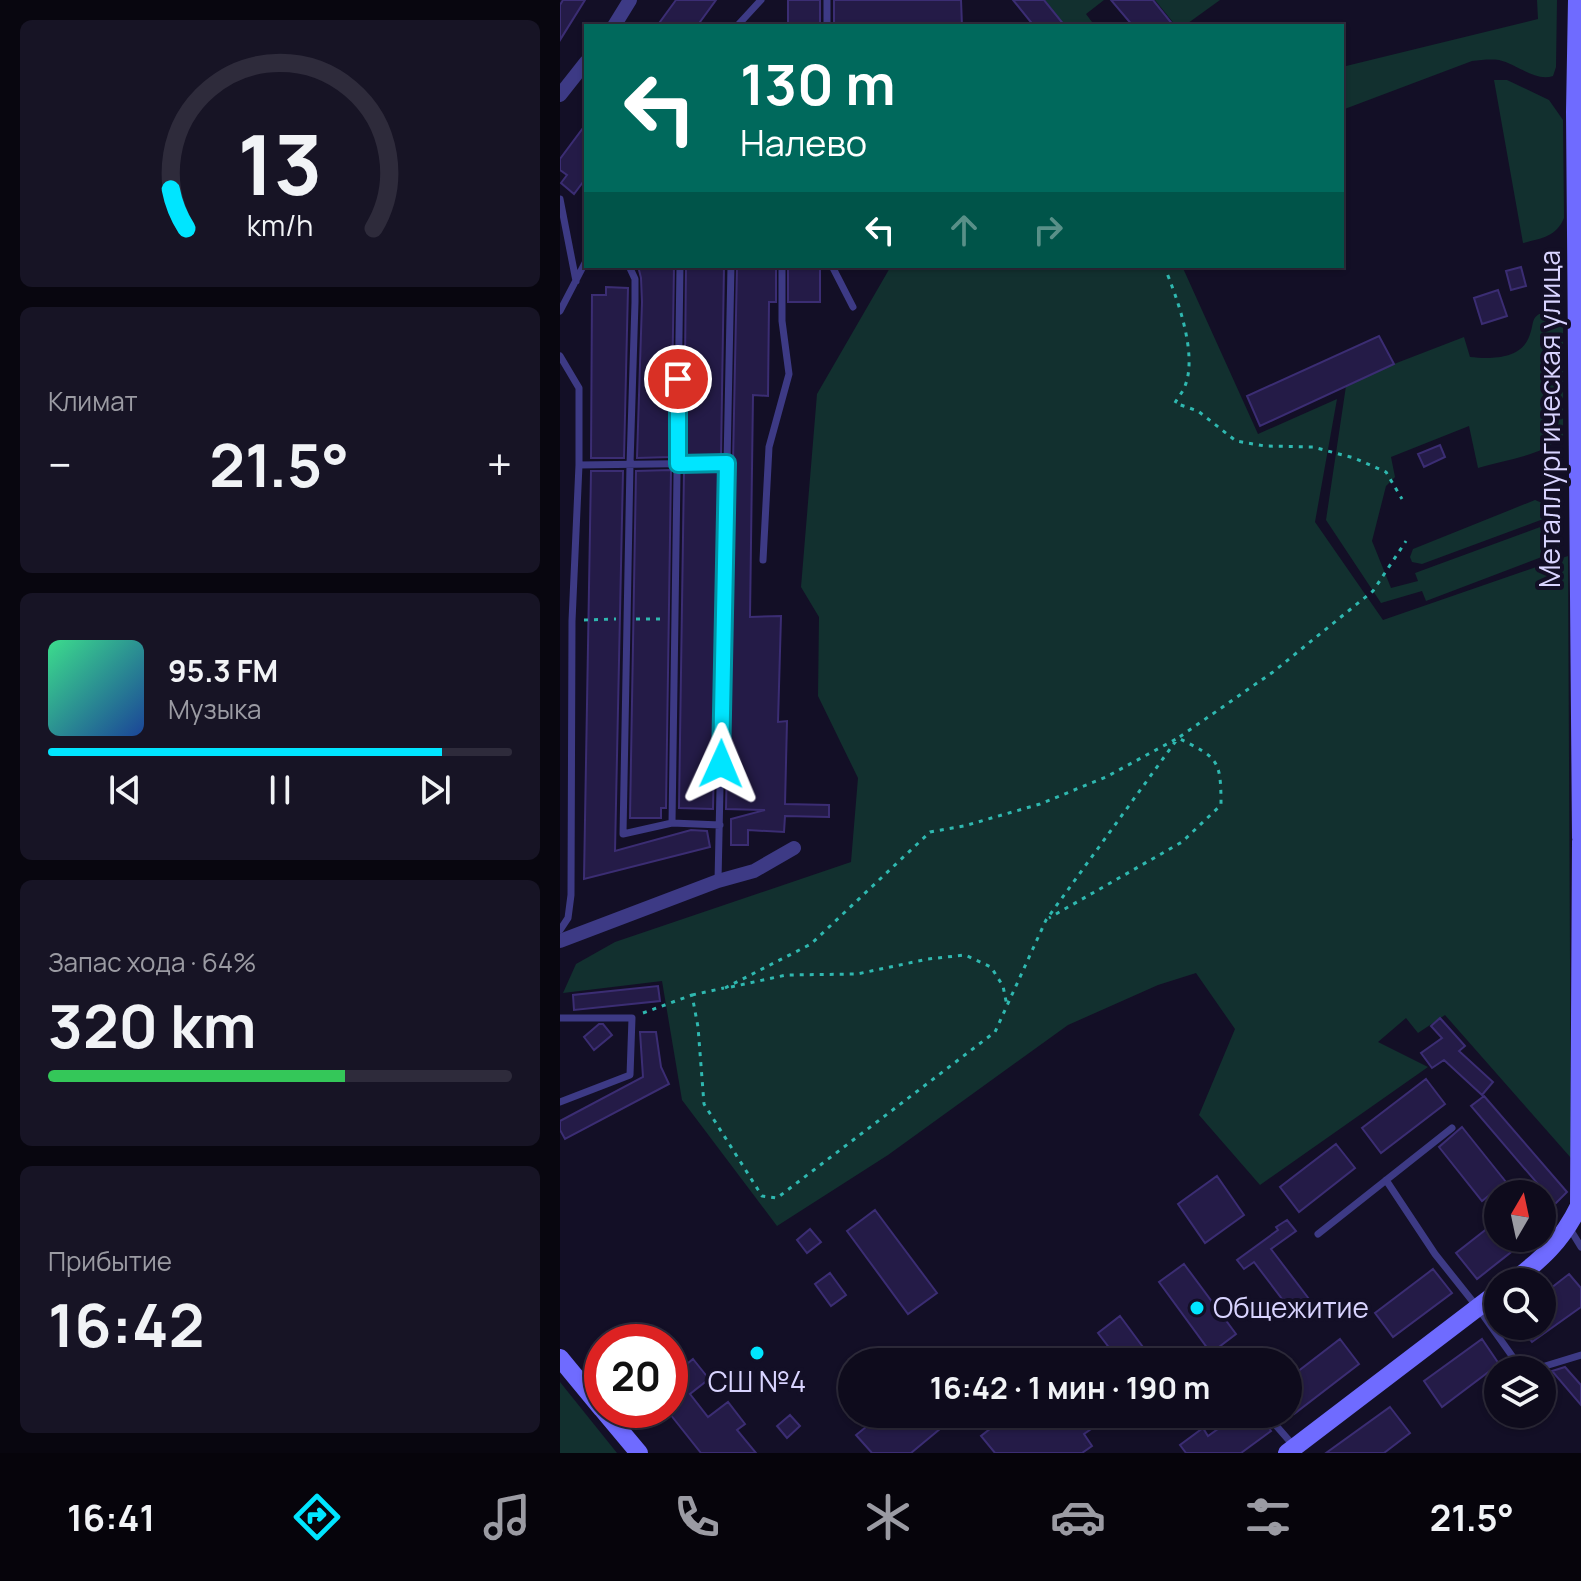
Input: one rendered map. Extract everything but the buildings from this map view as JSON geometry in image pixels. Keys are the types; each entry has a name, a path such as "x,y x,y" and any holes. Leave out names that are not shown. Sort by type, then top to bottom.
{"street":[{"path":"615,24 630,0"},
{"name":"Металлургическая улица","path":"1530,1268 1545,1256 1568,1227 1580,1205 1577,0"},
{"path":"560,95 584,65"},
{"path":"560,941 718,881 754,871 794,848"},
{"path":"1293,1451 1484,1303"},
{"path":"560,1358 584,1386"},
{"path":"619,1428 639,1453"}],"lane":[{"path":"739,24 761,0"},
{"path":"827,0 827,24"},
{"path":"560,199 576,281"},
{"path":"560,311 584,265"},
{"path":"630,268 635,279 635,302 623,834 672,823 720,825"},
{"path":"672,823 680,268"},
{"path":"718,881 731,268"},
{"path":"763,560 769,447 789,374 782,321 782,268"},
{"path":"833,268 853,307"},
{"path":"560,356 579,388 572,621 571,895 568,918 560,930"},
{"path":"579,465 727,463"},
{"path":"560,1018 632,1018 630,1075 560,1102"},
{"path":"1318,1234 1452,1128"},
{"path":"1386,1180 1435,1254 1512,1356"},
{"path":"1568,1227 1581,1247"},
{"path":"1556,1363 1581,1355"},
{"path":"1276,1428 1293,1451"}],"path":[{"path":"1165,268 1176,293 1189,351 1186,384 1175,403 1198,411 1236,441 1265,446 1313,447 1354,458 1386,472 1402,499"},
{"path":"725,988 811,944 930,832 964,826 1040,804 1106,777 1178,738 1273,672 1373,591 1406,541"},
{"path":"692,995 698,1027 704,1104 762,1196 777,1198 995,1032 1046,920 1178,738"},
{"path":"1046,920 1182,842 1221,805 1221,775 1209,754 1178,738"},
{"path":"632,1018 692,995 786,975 857,974 928,959 965,955 991,967 1003,986 1007,1007"}],"green space":[{"path":"1045,0 1104,0 1086,14 1094,24 1063,24"},
{"path":"1155,0 1220,0 1187,24 1174,24"},
{"path":"1537,0 1557,0 1556,67 1553,76 1533,75 1499,60 1472,61 1344,109 1344,67 1538,19"},
{"path":"1494,80 1507,80 1549,100 1563,120 1564,218 1553,233 1523,243"},
{"path":"890,268 1183,268 1258,434 1337,399 1315,522 1383,620 1568,556 1571,1158 1445,1015 1418,1033 1406,1018 1378,1042 1428,1067 1260,1185 1199,1115 1235,1029 1196,973 1158,985 1068,1025 888,1155 777,1226 682,1100 662,981 563,993 576,964 615,942 851,862 858,778 818,696 819,617 801,587 817,394"},
{"path":"1551,310 1559,312 1563,319 1563,435 1535,453 1478,468 1469,426 1391,457 1395,477 1386,486 1372,541 1391,588 1418,581 1415,573 1551,523 1560,550 1426,601 1422,591 1381,603 1326,520 1346,386 1464,337 1470,357 1495,358 1512,354 1525,345 1534,319"},
{"path":"1535,500 1547,505 1546,518 1422,564 1412,562 1413,549"},
{"path":"560,1382 584,1412 584,1428 597,1428 617,1453 560,1453"}],"place":[{"name":"Общежитие","path":"1197,1308"},
{"name":"СШ №4","path":"757,1353"}],"route":[{"path":"678,379 678,464 727,463 721,764"}]}
